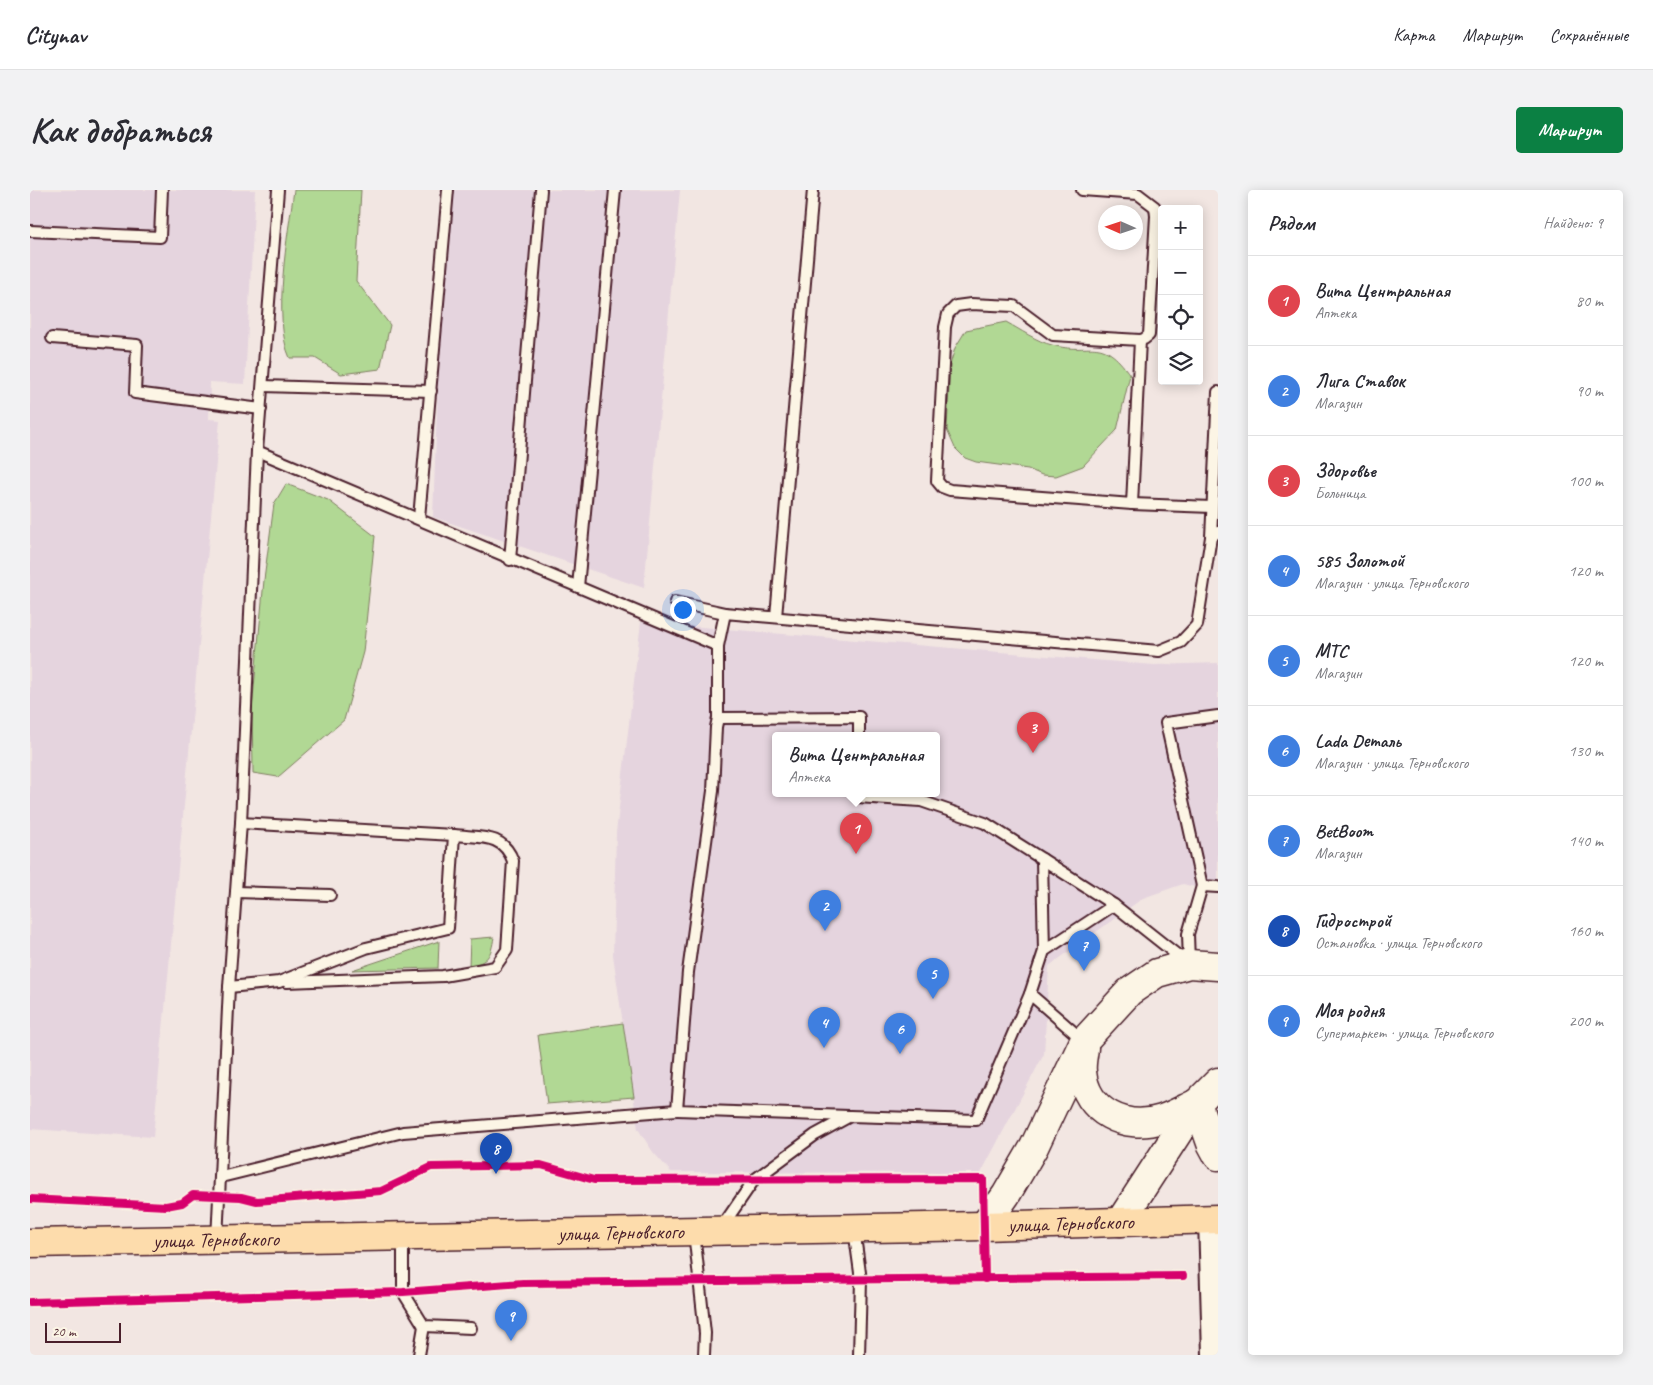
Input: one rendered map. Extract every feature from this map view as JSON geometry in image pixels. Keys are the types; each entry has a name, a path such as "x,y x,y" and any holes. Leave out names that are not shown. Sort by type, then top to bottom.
{"main road":[{"path":"984,1226 1034,1147 1084,1041 1129,992 1157,973 1189,964 1218,966"},
{"path":"1189,964 1218,986"},
{"path":"1084,1041 1082,1071 1087,1093 1098,1109 1117,1120 1139,1122 1161,1119 1197,1103"},
{"path":"1120,1222 1197,1103 1218,1082"},
{"path":"1197,1103 1211,1143 1218,1156"},
{"name":"улица Терновского","path":"30,1243 984,1226 1215,1219"}],"street":[{"path":"1215,1219 1216,1355"}],"lane":[{"path":"30,231 160,237 162,190"},
{"path":"217,1240 228,987 241,823 257,451 278,190"},
{"path":"419,518 448,190"},
{"path":"510,560 541,190"},
{"path":"578,587 615,190"},
{"path":"776,617 813,190"},
{"path":"1082,190 1147,194 1155,206 1149,335 1144,340 1053,335 1014,306 971,304 956,306 948,314 945,327 936,481 942,487 950,490 1132,504 1212,507"},
{"path":"52,338 137,345 135,393 260,409"},
{"path":"1132,504 1140,340"},
{"path":"262,386 430,391"},
{"path":"675,602 725,614 1159,651 1181,642 1196,626 1214,534 1212,507 1218,392"},
{"path":"257,451 419,518 510,560 718,646"},
{"path":"677,1110 688,972 713,791 718,718 718,646 725,614"},
{"path":"1189,964 1188,934 1202,886 1166,723 1218,716"},
{"path":"718,718 860,717 859,732"},
{"path":"857,797 921,801 985,823 1114,905 1189,964"},
{"path":"228,987 279,982 443,976 496,966 507,950 513,862 509,849 498,840 241,823"},
{"path":"279,982 366,948 448,928 454,836"},
{"path":"221,1177 403,1132 677,1110 976,1120 1030,994 1044,951 1042,859"},
{"path":"1202,886 1218,887"},
{"path":"236,892 330,895"},
{"path":"1044,951 1114,905"},
{"path":"1030,994 1084,1041"},
{"path":"704,1355 707,1231 754,1180 815,1135 850,1116"},
{"path":"854,1228 861,1280 859,1355"},
{"path":"403,1236 403,1292 424,1326 420,1355"},
{"path":"424,1326 472,1328"}],"shaded area":[{"path":"30,190 255,190 245,384 210,382 209,419 220,420 153,1137 30,1129"},
{"path":"445,190 680,190 644,588 433,517"},
{"path":"641,622 1154,665 1218,663 1218,893 1183,884 1143,898 1049,966 1044,1054 981,1173 671,1172 653,1152 638,1129 613,955 616,833"}],"green space":[{"path":"294,190 361,190 356,281 390,325 380,369 341,374 315,358 290,358 282,321 282,299 285,252"},
{"path":"1006,322 1047,343 1065,348 1095,348 1103,350 1120,362 1130,375 1117,430 1083,466 1056,476 1042,475 1028,469 976,462 965,458 955,448 947,430 950,365 955,348 966,330"},
{"path":"286,484 328,500 375,536 363,652 344,720 278,777 253,773 252,709 264,580 274,504"},
{"path":"494,937 492,949 488,957 469,966 470,939"},
{"path":"439,941 438,968 352,970"},
{"path":"623,1023 634,1097 547,1104 538,1035"}],"cycle path":[{"path":"30,1199 166,1206 182,1203 193,1195 241,1197 257,1201 381,1191 431,1167 541,1165 594,1180 983,1179 985,1279"},
{"path":"30,1302 403,1292 523,1283 1183,1276"}],"place":[{"name":"Здоровье","path":"1033,753"},
{"name":"Вита Центральная","path":"856,854"},
{"name":"Лига Ставок","path":"825,931"},
{"name":"BetBoom","path":"1084,971"},
{"name":"МТС","path":"933,999"},
{"name":"585 Золотой","path":"824,1048"},
{"name":"Lada Dеталь","path":"900,1054"},
{"name":"Гидрострой","path":"496,1174"},
{"name":"Моя родня","path":"511,1341"}]}
